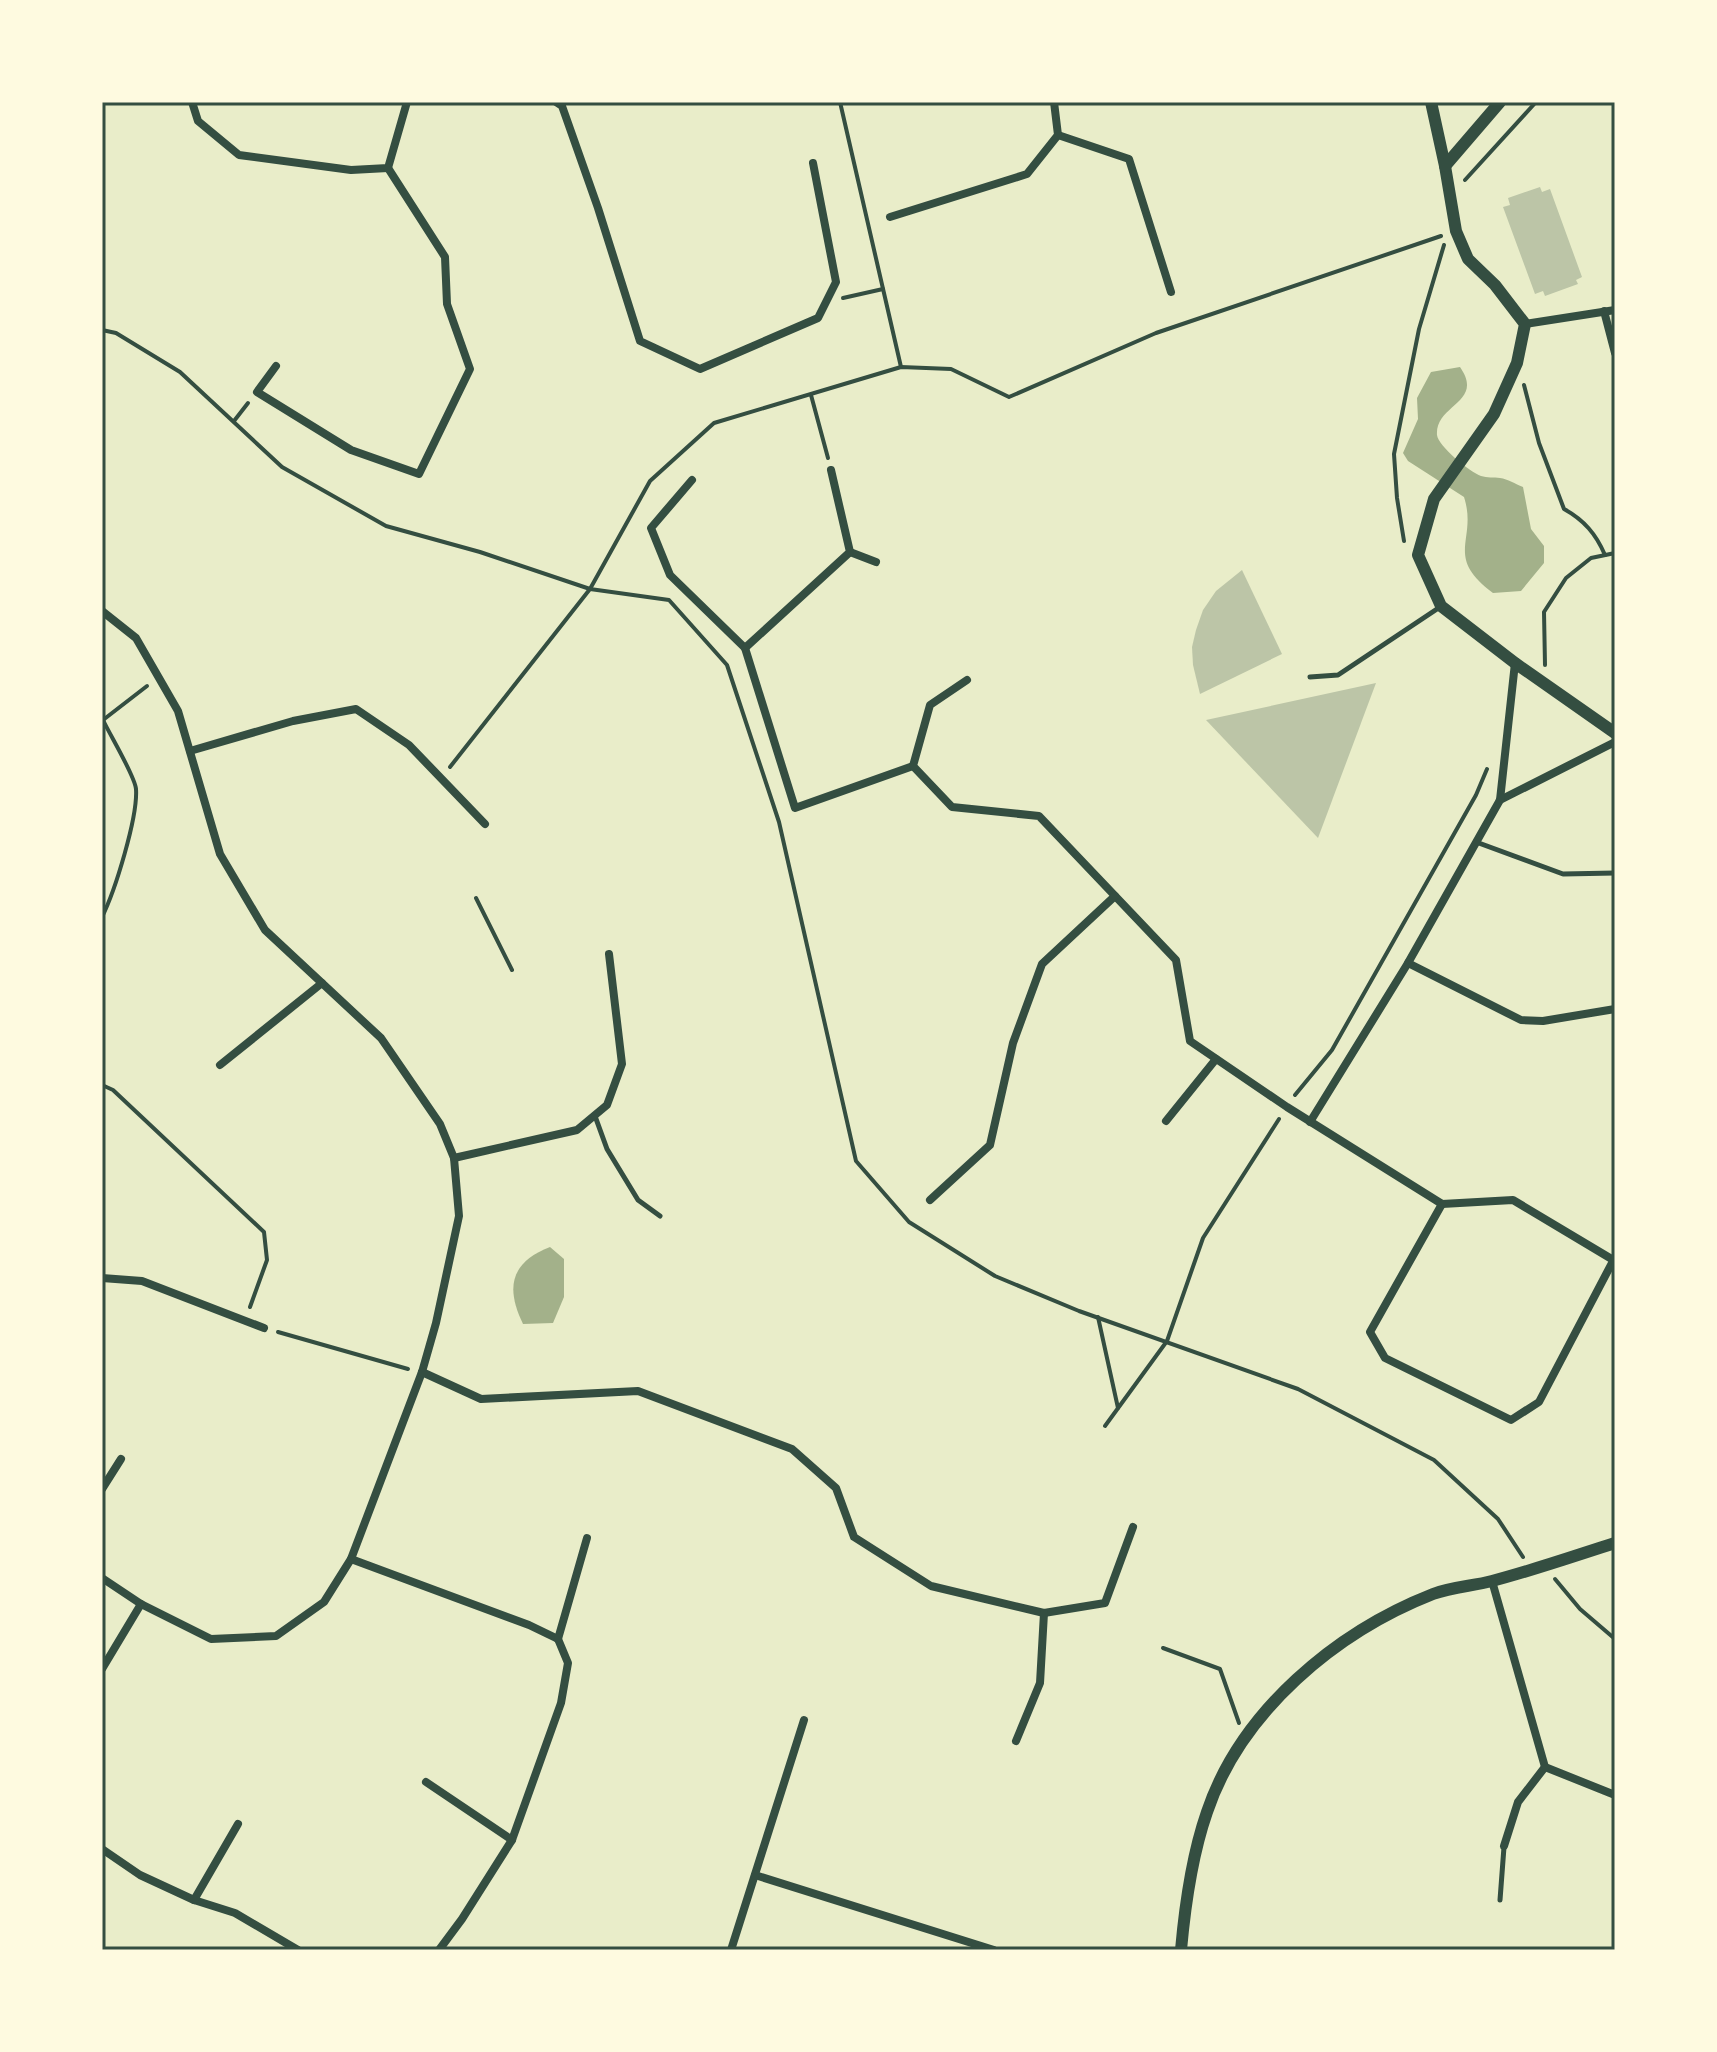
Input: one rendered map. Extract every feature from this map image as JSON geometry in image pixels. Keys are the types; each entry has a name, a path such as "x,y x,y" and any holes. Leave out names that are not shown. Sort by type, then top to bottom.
{"street":[{"path":"192,102 198,121 239,155 351,170 388,168"},
{"path":"276,366 257,392 351,450 419,474 470,369 447,304 445,257 388,168 407,102"},
{"path":"556,102 562,106 598,208 640,341 700,369 818,318 836,282 813,163"},
{"path":"890,217 1027,174 1058,135 1054,102"},
{"path":"1431,102 1456,231 1468,259 1495,285 1525,324 1518,360 1494,414 1434,499 1418,555 1441,606 1515,663 1615,733"},
{"path":"1445,166 1500,102"},
{"path":"1058,135 1129,159 1171,292"},
{"path":"1525,324 1615,310"},
{"path":"1604,311 1615,353"},
{"path":"831,470 850,552"},
{"path":"692,480 651,528 670,575 745,648 795,808 913,766"},
{"path":"850,552 876,562"},
{"path":"745,648 850,552"},
{"path":"102,611 136,638 178,711 220,854 265,930 381,1038 440,1124 454,1158 459,1216 422,1372 351,1559 324,1602 276,1636 211,1639 141,1604 102,1578"},
{"path":"1310,1122 1408,963 1500,800 1515,663"},
{"path":"913,766 930,705 967,680"},
{"path":"190,751 293,721 356,709 409,745 485,824"},
{"path":"1500,800 1615,742"},
{"path":"913,766 952,807 1039,816 1176,960 1190,1041 1310,1122 1442,1204 1513,1200 1614,1261 1539,1402 1511,1420 1385,1358 1370,1332 1442,1204"},
{"path":"930,1200 990,1145 1013,1043 1042,964 1115,896"},
{"path":"454,1158 577,1130 607,1105 622,1064 609,954"},
{"path":"1408,963 1521,1020 1543,1021 1615,1009"},
{"path":"220,1065 322,983"},
{"path":"1166,1121 1216,1059"},
{"path":"102,1278 142,1281 264,1328"},
{"path":"422,1372 481,1399 638,1391 792,1449 836,1488 854,1537 931,1586 1044,1613 1105,1603 1133,1527"},
{"path":"102,1489 121,1459"},
{"path":"439,1950 512,1840 561,1703 568,1663 558,1639 587,1538"},
{"path":"1181,1950 1196,1857 1207,1812 1224,1772 1268,1706 1339,1646 1392,1612 1436,1593 1492,1581 1615,1543"},
{"path":"351,1559 529,1625 558,1639"},
{"path":"1492,1581 1545,1767"},
{"path":"102,1669 141,1604"},
{"path":"1016,1741 1040,1683 1044,1613"},
{"path":"731,1950 804,1720"},
{"path":"1545,1767 1615,1795"},
{"path":"1504,1846 1518,1802 1545,1767"},
{"path":"426,1782 512,1840"},
{"path":"194,1900 238,1824"},
{"path":"102,1849 140,1875 194,1900 235,1913 298,1950"},
{"path":"755,1875 994,1950"}],"lane":[{"path":"1310,677 1338,675 1441,606"},
{"path":"1476,842 1563,874 1615,873"},
{"path":"594,1116 607,1149 638,1200 660,1216"},
{"path":"1500,1900 1504,1846"}],"path":[{"path":"840,102 901,367"},
{"path":"1461,185 1536,102"},
{"path":"441,778 590,589 650,481 714,423 901,367 951,369 1009,397 1156,333 1443,235 1445,244 1419,329 1394,454 1404,543"},
{"path":"826,302 883,289"},
{"path":"102,330 116,333 180,372 282,467 386,526 480,552 590,589"},
{"path":"1518,360 1539,443 1564,509 1580,518 1599,541 1605,555"},
{"path":"234,422 257,392"},
{"path":"811,395 831,470"},
{"path":"1550,686 1544,660 1544,612 1566,578 1591,558 1615,553"},
{"path":"102,917 110,900 129,832 136,787 102,721 159,677"},
{"path":"1105,1426 1167,1341 1203,1238 1287,1107 1332,1050 1476,795 1492,757"},
{"path":"476,898 512,970"},
{"path":"102,1085 113,1090 264,1232 267,1260 245,1320"},
{"path":"1098,1317 1118,1408"},
{"path":"264,1328 422,1372"},
{"path":"1543,1565 1580,1609 1615,1639"},
{"path":"1163,1648 1220,1669 1245,1741"}],"shaded area":[{"path":"1460,367 1467,388 1443,416 1437,435 1448,452 1476,474 1523,487 1531,529 1544,546 1544,563 1521,591 1493,593 1478,580 1466,558 1467,512 1464,497 1408,461 1403,453 1418,419 1417,398 1431,372"},
{"path":"550,1247 564,1259 564,1297 553,1323 523,1324 514,1298 515,1277 527,1260"}],"building":[{"path":"1540,187 1542,192 1550,189 1582,277 1576,280 1578,284 1545,296 1543,291 1535,294 1503,207 1510,205 1508,198"},
{"path":"1242,570 1282,654 1200,694 1193,665 1192,647 1196,630 1203,610 1216,591"},
{"path":"1376,683 1318,838 1206,720"}]}
